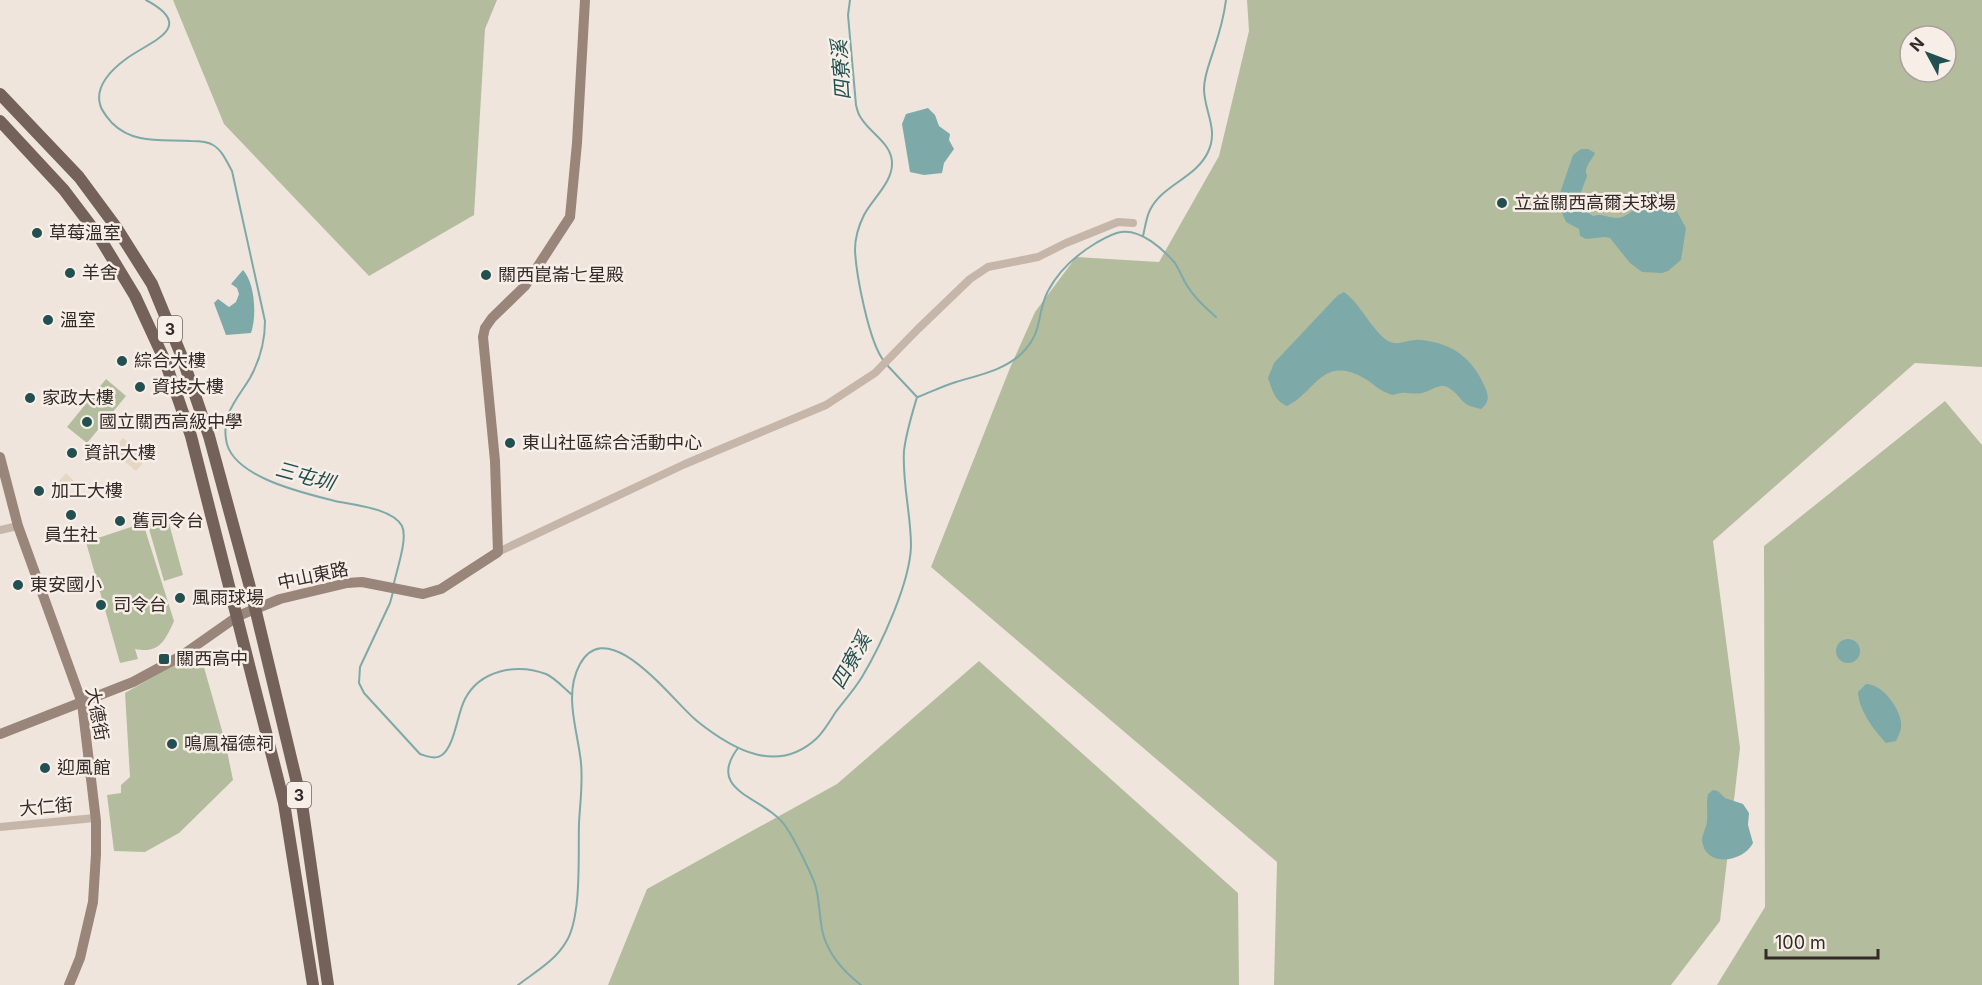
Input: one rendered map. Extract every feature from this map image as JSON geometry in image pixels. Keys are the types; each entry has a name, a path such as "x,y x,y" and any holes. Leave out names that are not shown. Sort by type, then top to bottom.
{"main road":[{"name":"3","path":"0,94 79,177 116,227 152,284 183,357 209,435 255,608 302,804 328,985"},
{"name":"3","path":"0,121 64,190 98,235 135,296 165,361 191,436 284,803 313,985"}],"street":[{"path":"585,0 577,143 570,217 525,286 492,318 485,328 483,337 495,461 498,552 685,464 826,405 875,373 970,279 988,267 1038,257 1118,222 1133,223"},
{"name":"大德街","path":"0,457 18,526 82,703 95,818 96,855 93,902 80,958 69,985"},
{"path":"0,530 18,526"},
{"name":"中山東路","path":"0,734 133,682 181,656 238,616 255,608 280,599 347,583 379,585 423,594 441,590 498,552"},
{"name":"大仁街","path":"0,827 95,818"}],"green space":[{"path":"173,0 497,0 485,29 474,215 369,276 224,124"},
{"name":"立益關西高爾夫球場","path":"1247,0 1982,0 1982,367 1915,363 1713,541 1740,748 1720,921 1671,985 1274,985 1277,862 931,567 1010,368 1035,312 1076,257 1159,262 1219,156 1249,31"},
{"path":"106,379 126,396 87,443 67,427"},
{"path":"1945,401 1982,445 1982,985 1717,985 1765,907 1764,546"},
{"path":"167,516 183,575 164,581 147,522"},
{"path":"143,523 174,621 164,640 156,648 135,649 138,659 120,663 86,542"},
{"path":"199,650 225,741 233,780 179,833 145,852 114,851 107,795 121,793 121,785 130,777 125,693"},
{"path":"979,661 1238,893 1239,985 608,985 647,889 837,784"}],"shaded area":[{"path":"123,438 147,458 136,471 112,451"},
{"path":"66,473 74,481 56,501 51,487 56,485"}],"water":[{"path":"928,108 935,115 939,126 950,134 949,140 954,149 944,163 942,173 924,175 910,172 902,124 906,114"},
{"path":"1581,149 1588,149 1595,153 1587,168 1580,200 1583,208 1593,216 1623,217 1632,211 1649,191 1663,192 1670,199 1686,228 1681,260 1668,271 1642,272 1630,263 1610,238 1586,239 1580,236 1579,229 1566,222 1560,208 1559,196 1573,155"},
{"path":"243,270 252,291 253,326 251,333 226,335 214,303 218,299 229,307 236,302 239,294 237,288 231,284"},
{"path":"1344,292 1388,341 1433,342 1442,344 1464,357 1480,377 1486,389 1488,398 1486,404 1481,409 1469,405 1446,386 1439,386 1422,393 1393,395 1347,371 1327,374 1287,406 1280,401 1268,378 1274,363 1338,295"},
{"path":"1848,639 1853,640 1859,646 1859,656 1853,662 1848,663 1843,662 1837,656 1836,651 1837,646 1843,640"},
{"path":"1866,684 1884,692 1897,710 1901,725 1896,741 1886,743 1864,713 1858,692"},
{"path":"1713,790 1718,791 1725,798 1743,804 1749,813 1748,825 1753,843 1749,849 1737,857 1716,858 1704,848 1702,841 1707,822 1707,797"}],"waterway":[{"name":"三屯圳","path":"146,0 161,10 168,19 169,26 164,34 126,59 110,73 102,84 100,104 112,123 130,135 149,140 199,141 211,144 222,153 232,171 265,328 257,364 232,406 226,421 226,439 231,452 240,464 270,481 322,498 372,508 397,520 404,531 404,538 394,583"},
{"name":"四寮溪","path":"850,0 848,15 856,105 859,115 888,149 892,162 886,183 862,219 855,250 868,324 878,352 884,361"},
{"path":"1143,236 1155,201 1196,169 1203,161 1211,144 1212,128 1204,84 1226,0"},
{"path":"918,397 991,371 1015,359 1034,337 1044,299 1057,276 1082,253 1118,233 1136,234 1158,246 1175,263 1194,295 1216,317"},
{"name":"四寮溪","path":"518,985 556,955 566,942 575,917 582,778 572,701 575,676 580,664 592,651 607,648 624,654 658,681 711,732 741,749 771,757 787,755 802,749 817,738 862,677 886,631 900,595 906,578 911,546 904,451 917,397 887,365"},
{"name":"三屯圳","path":"393,592 360,667 359,683 364,693 420,754 431,757 442,755 453,737 465,699 480,681 490,675 512,669 535,671 556,680 571,694"},
{"path":"738,748 730,763 728,775 733,785 777,817 790,833 815,884 823,934 829,949 843,969 861,985"}],"place":[{"name":"立益關西高爾夫球場","path":"1502,203"},
{"name":"草莓溫室","path":"37,233"},
{"name":"羊舍","path":"70,273"},
{"name":"關西崑崙七星殿","path":"486,275"},
{"name":"溫室","path":"48,320"},
{"name":"綜合大樓","path":"122,361"},
{"name":"資技大樓","path":"140,387"},
{"name":"家政大樓","path":"30,398"},
{"name":"國立關西高級中學","path":"87,422"},
{"name":"東山社區綜合活動中心","path":"510,443"},
{"name":"資訊大樓","path":"72,453"},
{"name":"加工大樓","path":"39,491"},
{"name":"員生社","path":"71,515"},
{"name":"舊司令台","path":"120,521"},
{"name":"東安國小","path":"18,585"},
{"name":"風雨球場","path":"180,598"},
{"name":"司令台","path":"101,605"},
{"name":"關西高中","path":"164,659"},
{"name":"鳴鳳福德祠","path":"172,744"},
{"name":"迎風館","path":"45,768"}]}
